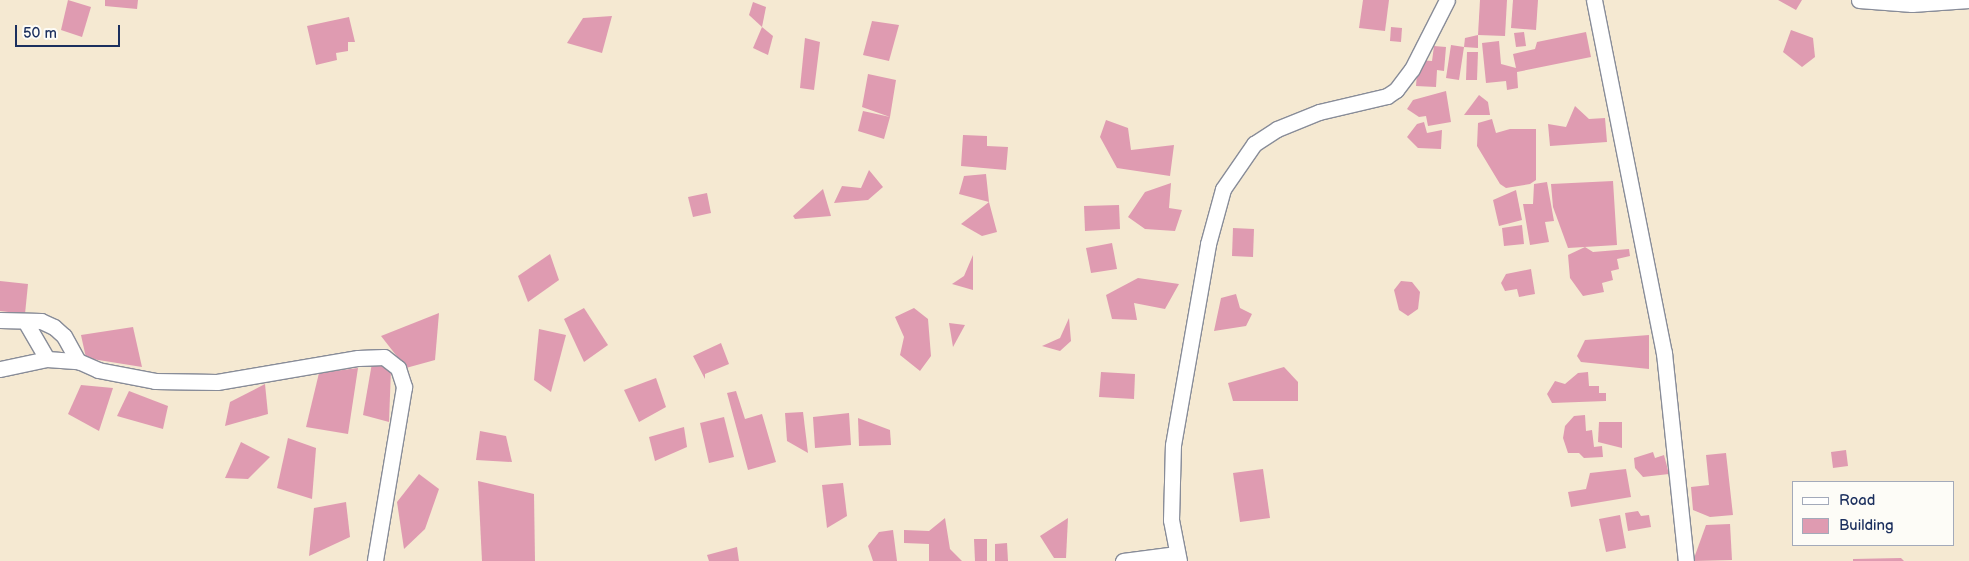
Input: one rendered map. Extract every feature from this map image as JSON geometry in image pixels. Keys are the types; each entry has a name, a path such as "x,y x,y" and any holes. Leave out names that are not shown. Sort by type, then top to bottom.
{"street":[{"path":"1123,561 1178,557 1171,520 1173,446 1208,244 1222,189 1254,144 1277,129 1319,112 1387,96 1396,90 1412,69 1447,0"},
{"path":"1594,0 1664,353 1686,561"},
{"path":"1859,0 1912,4 1969,0"},
{"path":"0,320 41,321 54,327 64,336 78,361"},
{"path":"24,321 47,359"},
{"path":"0,368 47,359 78,361 98,370 183,383 218,382 358,358 384,357 398,368 404,387 375,561"}],"building":[{"path":"68,0 91,7 82,37 61,30"},
{"path":"105,0 138,0 137,9 105,6"},
{"path":"1363,0 1389,0 1385,31 1359,28"},
{"path":"1480,0 1507,0 1505,36 1478,35"},
{"path":"1513,0 1538,0 1536,30 1511,28"},
{"path":"1778,0 1802,0 1796,10"},
{"path":"753,2 766,7 762,27 749,15"},
{"path":"612,16 602,53 567,43 583,18"},
{"path":"349,17 355,42 348,42 348,51 336,53 337,60 316,65 307,26"},
{"path":"872,21 899,25 889,61 863,55"},
{"path":"762,27 773,36 768,55 753,48"},
{"path":"1391,27 1402,28 1401,42 1390,41"},
{"path":"1791,30 1813,38 1815,57 1802,67 1783,52"},
{"path":"1524,32 1526,46 1516,47 1514,33"},
{"path":"1586,32 1591,57 1517,72 1518,88 1507,90 1506,81 1486,83 1482,43 1499,41 1501,64 1516,68 1513,54 1535,49 1537,42"},
{"path":"1478,35 1478,48 1464,47 1465,38"},
{"path":"805,38 820,42 814,90 800,88"},
{"path":"1451,45 1464,47 1459,80 1446,78"},
{"path":"1434,46 1446,47 1444,71 1437,70 1436,87 1416,86 1418,60 1432,61"},
{"path":"1467,52 1478,52 1477,80 1466,80"},
{"path":"868,74 896,80 890,117 862,107"},
{"path":"1446,91 1451,122 1428,126 1426,116 1419,117 1407,109 1413,100"},
{"path":"1479,95 1488,102 1490,115 1464,115"},
{"path":"1575,106 1589,119 1605,118 1607,142 1550,146 1548,124 1566,127"},
{"path":"863,111 890,117 884,139 858,131"},
{"path":"1492,119 1496,133 1510,129 1536,129 1536,180 1530,184 1506,188 1500,184 1477,146 1478,123"},
{"path":"1106,120 1128,128 1131,150 1174,145 1170,176 1117,168 1100,137"},
{"path":"1424,122 1427,133 1442,130 1441,149 1418,148 1407,137 1417,124"},
{"path":"963,135 987,136 987,146 1008,147 1006,170 961,166"},
{"path":"869,170 883,187 868,200 834,203 842,186 861,188"},
{"path":"986,174 989,202 959,194 964,176"},
{"path":"1613,181 1617,245 1568,248 1553,207 1551,184"},
{"path":"1547,182 1554,221 1545,222 1549,242 1530,245 1523,204 1533,204 1534,184"},
{"path":"1171,183 1169,208 1182,210 1175,231 1145,229 1128,217 1145,192"},
{"path":"823,189 831,216 795,219 793,216"},
{"path":"1516,190 1522,220 1499,226 1493,200"},
{"path":"707,193 711,213 693,217 688,197"},
{"path":"989,202 997,232 982,236 961,224"},
{"path":"1119,205 1120,229 1085,231 1084,206"},
{"path":"1522,225 1524,244 1504,246 1502,228"},
{"path":"1233,228 1254,229 1253,257 1232,256"},
{"path":"1112,243 1117,269 1091,273 1086,248"},
{"path":"1585,247 1593,252 1629,249 1630,256 1617,259 1619,269 1611,271 1613,280 1602,283 1604,292 1583,296 1570,278 1568,255"},
{"path":"550,254 559,280 528,302 518,276"},
{"path":"973,255 973,290 952,284 964,276"},
{"path":"1531,269 1535,294 1519,297 1517,289 1505,291 1501,283 1506,274"},
{"path":"1138,278 1179,284 1165,309 1134,303 1137,320 1112,319 1106,295"},
{"path":"0,281 28,284 25,314 0,311"},
{"path":"1401,281 1412,282 1420,292 1418,309 1408,316 1399,310 1394,290"},
{"path":"1236,294 1240,308 1252,314 1246,326 1214,331 1221,298"},
{"path":"584,308 608,345 584,362 564,319"},
{"path":"914,308 928,319 931,356 920,371 900,355 904,337 895,317"},
{"path":"439,313 435,360 406,368 381,336"},
{"path":"1069,318 1071,341 1060,351 1042,346 1060,338"},
{"path":"949,323 965,325 953,347"},
{"path":"133,327 142,367 86,358 81,335"},
{"path":"539,329 566,335 551,392 534,380"},
{"path":"1649,335 1649,369 1581,362 1577,356 1585,340"},
{"path":"721,343 729,364 705,374 705,379 693,356"},
{"path":"372,363 391,369 389,422 363,415"},
{"path":"1284,367 1298,382 1298,401 1233,401 1228,383"},
{"path":"358,368 348,434 306,427 319,373"},
{"path":"1101,372 1135,374 1134,399 1099,397"},
{"path":"1588,372 1589,386 1599,386 1599,393 1606,393 1606,401 1552,403 1547,394 1555,381 1565,384 1578,373"},
{"path":"656,378 666,407 639,422 624,390"},
{"path":"265,384 268,414 225,426 230,402"},
{"path":"81,385 113,388 99,431 68,414"},
{"path":"129,391 168,406 163,429 117,416"},
{"path":"736,391 745,419 762,414 776,462 748,470 727,393"},
{"path":"803,412 808,453 787,441 785,413"},
{"path":"849,413 851,445 815,448 813,417"},
{"path":"1585,415 1586,431 1592,430 1594,447 1602,446 1603,457 1584,458 1579,453 1568,453 1563,438 1565,426 1574,416"},
{"path":"724,417 734,457 709,463 700,423"},
{"path":"858,418 890,430 891,445 859,446"},
{"path":"1599,422 1622,422 1622,448 1598,442"},
{"path":"684,427 687,447 655,461 649,437"},
{"path":"480,431 506,436 512,462 476,460"},
{"path":"288,438 316,448 312,499 277,488"},
{"path":"241,442 270,457 248,479 225,478"},
{"path":"1846,450 1848,466 1833,468 1831,452"},
{"path":"1653,452 1655,458 1664,455 1669,474 1643,477 1635,468 1634,458"},
{"path":"1726,453 1733,515 1710,517 1693,510 1691,487 1709,485 1706,455"},
{"path":"1263,469 1270,518 1240,522 1233,473"},
{"path":"1626,469 1631,497 1571,507 1568,492 1586,489 1590,473"},
{"path":"419,474 439,489 425,529 404,549 397,502"},
{"path":"478,481 534,494 535,561 482,561"},
{"path":"843,483 847,516 827,528 822,485"},
{"path":"346,502 350,537 309,556 314,508"},
{"path":"1638,511 1641,516 1649,515 1651,527 1628,531 1625,513"},
{"path":"1620,515 1626,548 1606,552 1599,519"},
{"path":"945,518 950,549 962,561 929,561 929,544 904,543 904,530 929,531"},
{"path":"1068,518 1066,558 1054,558 1040,536"},
{"path":"1730,524 1732,560 1693,561 1706,525"},
{"path":"893,530 897,561 873,561 868,546 879,532"},
{"path":"974,539 987,539 987,561 975,561"},
{"path":"1007,543 1008,561 995,561 995,544"},
{"path":"737,547 739,561 709,561 707,555"},
{"path":"1901,558 1904,561 1853,561 1853,559"}]}
